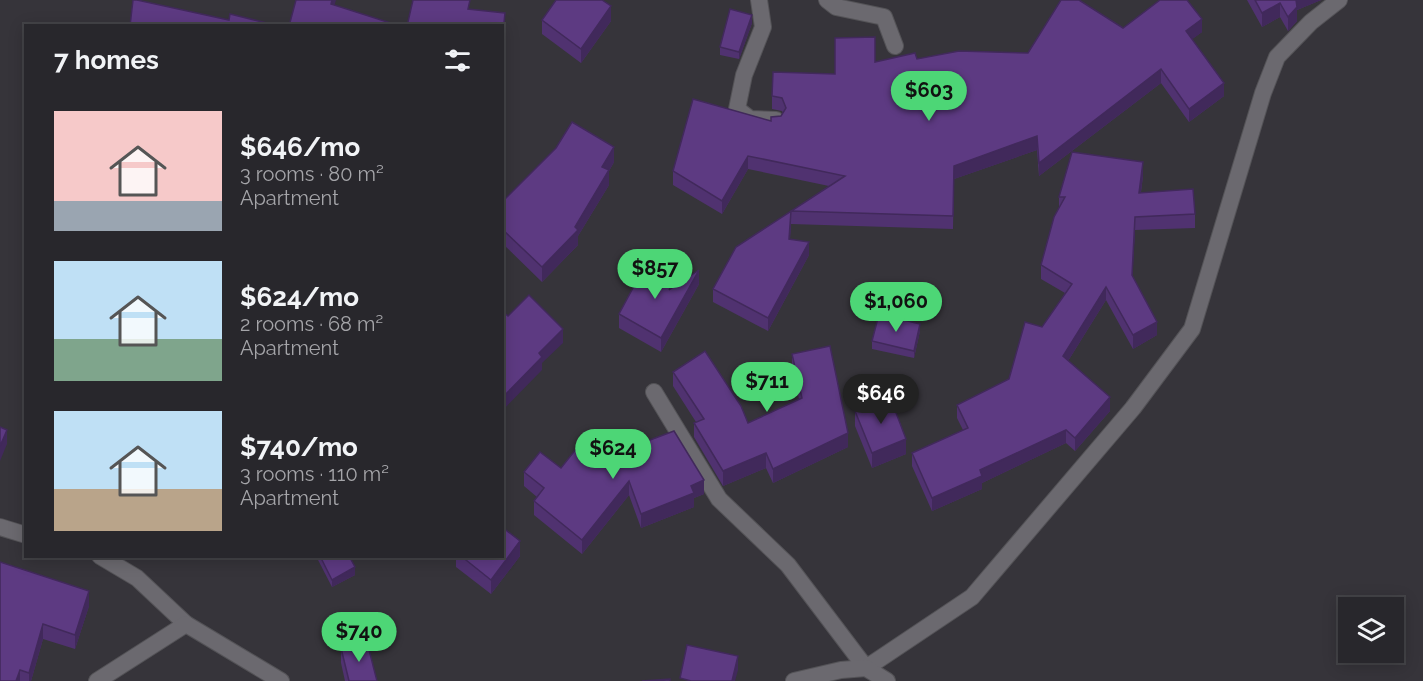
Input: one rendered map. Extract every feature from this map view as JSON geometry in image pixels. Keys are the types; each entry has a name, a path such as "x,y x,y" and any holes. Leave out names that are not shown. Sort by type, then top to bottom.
{"street":[{"path":"759,0 763,27 744,75 736,109 750,119 776,120"},
{"path":"827,0 836,7 885,17 895,46"},
{"path":"794,681 841,670 866,668 972,597 1133,408 1192,329 1263,93 1277,57 1311,22 1339,0"},
{"path":"654,392 719,499 788,565 866,668 887,681"},
{"path":"0,527 24,533"},
{"path":"103,558 136,578 186,624 280,681"},
{"path":"98,681 186,624"}],"building":[{"path":"133,0 137,0 229,20 230,14 271,24 130,24"},
{"path":"296,0 332,0 331,4 394,24 290,24"},
{"path":"413,0 470,0 468,9 505,13 504,24 407,24"},
{"path":"556,0 602,0 611,6 581,49 542,20"},
{"path":"1061,0 1079,0 1123,28 1160,0 1187,0 1202,19 1186,31 1224,83 1189,109 1161,69 1039,163 1037,136 954,166 953,216 791,211 845,176 748,156 722,201 673,171 693,99 771,121 771,117 781,116 786,108 782,98 772,96 773,72 835,74 835,38 875,37 875,62 915,53 917,59 959,51 1028,53"},
{"path":"1255,0 1296,0 1297,7 1288,17 1280,3 1262,13"},
{"path":"730,9 752,15 739,52 720,47"},
{"path":"572,122 614,147 602,167 609,170 575,227 578,230 542,267 504,231 504,200 556,148"},
{"path":"1072,152 1143,162 1139,193 1193,189 1195,214 1135,217 1132,275 1157,322 1133,335 1106,287 1063,356 1110,397 1075,438 1066,430 980,470 982,476 932,498 912,453 968,428 957,405 1009,379 1025,322 1042,327 1072,284 1041,265 1054,217 1065,197 1059,197"},
{"path":"791,211 789,239 809,242 768,318 713,289 736,247"},
{"path":"647,262 676,278 669,290 699,270 661,338 619,314"},
{"path":"529,295 563,329 539,353 542,357 504,396 504,313 508,316"},
{"path":"879,314 920,324 914,351 872,341"},
{"path":"830,346 848,433 773,469 766,453 723,471 694,423 704,419 673,372 705,351 741,406 748,423 802,398 792,354"},
{"path":"890,397 906,439 872,453 855,411"},
{"path":"0,427 7,430 0,446"},
{"path":"674,431 704,480 691,486 694,493 641,514 629,481 582,540 534,501 544,488 524,472 540,452 561,468 588,434 613,454"},
{"path":"504,529 520,541 491,580 464,558 504,558"},
{"path":"321,558 350,558 355,567 332,580"},
{"path":"0,562 89,591 75,635 43,624 29,673 20,670 16,681 0,681"},
{"path":"367,642 377,681 349,681 341,648"},
{"path":"687,645 738,656 732,681 691,681 680,678"},
{"path":"670,679 670,681 642,681"}]}
